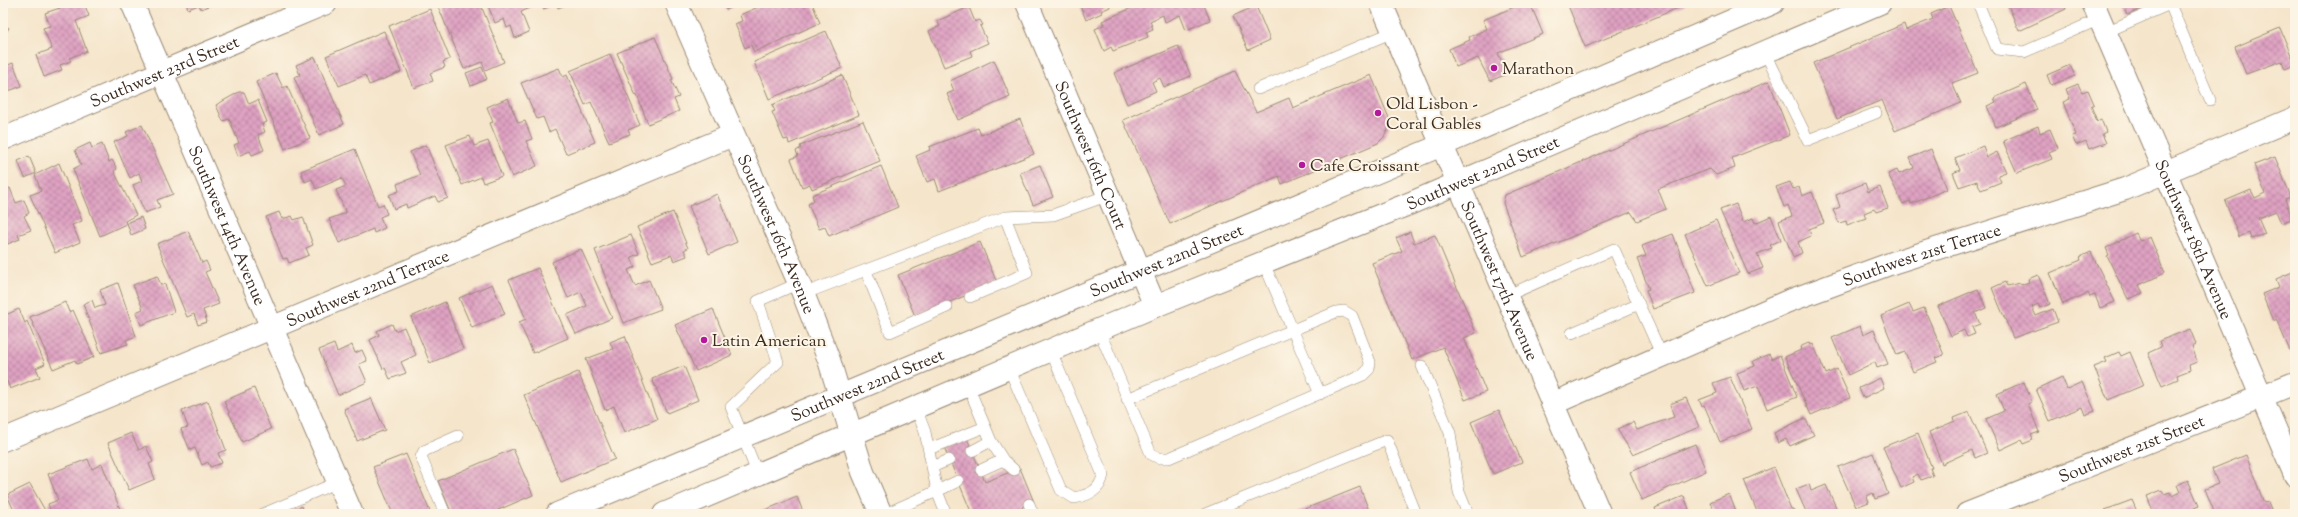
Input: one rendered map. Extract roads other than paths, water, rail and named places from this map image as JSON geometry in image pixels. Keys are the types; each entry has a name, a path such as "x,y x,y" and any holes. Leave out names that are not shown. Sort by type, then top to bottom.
{"street":[{"name":"Southwest 14th Avenue","path":"132,3 352,514"},
{"name":"Southwest 23rd Street","path":"3,139 161,71 326,3"},
{"name":"Southwest 16th Avenue","path":"676,3 801,289 829,360 863,472 881,514"},
{"name":"Southwest 16th Court","path":"1027,3 1155,306"},
{"name":"Southwest 17th Avenue","path":"1381,3 1600,514"},
{"name":"Southwest 22nd Street","path":"557,514 1442,145 1773,3"},
{"name":"Southwest 22nd Street","path":"664,514 1155,306 1457,183 1880,3"},
{"name":"Southwest 18th Avenue","path":"2100,18 2295,475"},
{"name":"Southwest 21st Terrace","path":"1552,404 1786,302 1857,275 2125,189 2295,118"},
{"name":"Southwest 22nd Terrace","path":"3,440 733,135"},
{"name":"Southwest 21st Street","path":"1967,514 2295,383"}],"lane":[{"path":"1978,3 1997,49 2024,52 2100,18 2171,4 2210,100"},
{"path":"1258,89 1393,32"},
{"path":"1765,52 1808,140 1876,113"},
{"path":"758,475 731,407 778,362 758,301 866,270 1005,217 1053,215 1109,195"},
{"path":"970,297 1027,273 1005,217"},
{"path":"1506,296 1614,249 1662,356"},
{"path":"1263,261 1320,394"},
{"path":"866,270 890,332 947,307"},
{"path":"1572,333 1639,304"},
{"path":"1098,330 1127,399 1151,454 1159,458 1169,458 1363,375 1369,369 1370,362 1352,316 1344,311 1336,312 1292,329 1127,399"},
{"path":"1009,368 1061,490 1074,498 1083,496 1096,490 1102,483 1103,475 1051,351"},
{"path":"1422,366 1450,432 1459,492 1468,514"},
{"path":"968,386 991,441 1003,460 1014,470"},
{"path":"916,408 929,449 937,491 946,514"},
{"path":"929,449 985,427"},
{"path":"446,514 421,457 424,451 458,436"},
{"path":"1205,514 1387,440 1416,514"},
{"path":"972,451 991,441"},
{"path":"932,467 950,460"},
{"path":"981,470 1003,460"},
{"path":"885,514 958,481"},
{"path":"263,514 338,482"}],"place":[{"name":"Marathon","path":"1494,68"},
{"name":"Old Lisbon - Coral Gables","path":"1378,113"},
{"name":"Cafe Croissant","path":"1302,165"},
{"name":"Latin American","path":"704,340"}]}
